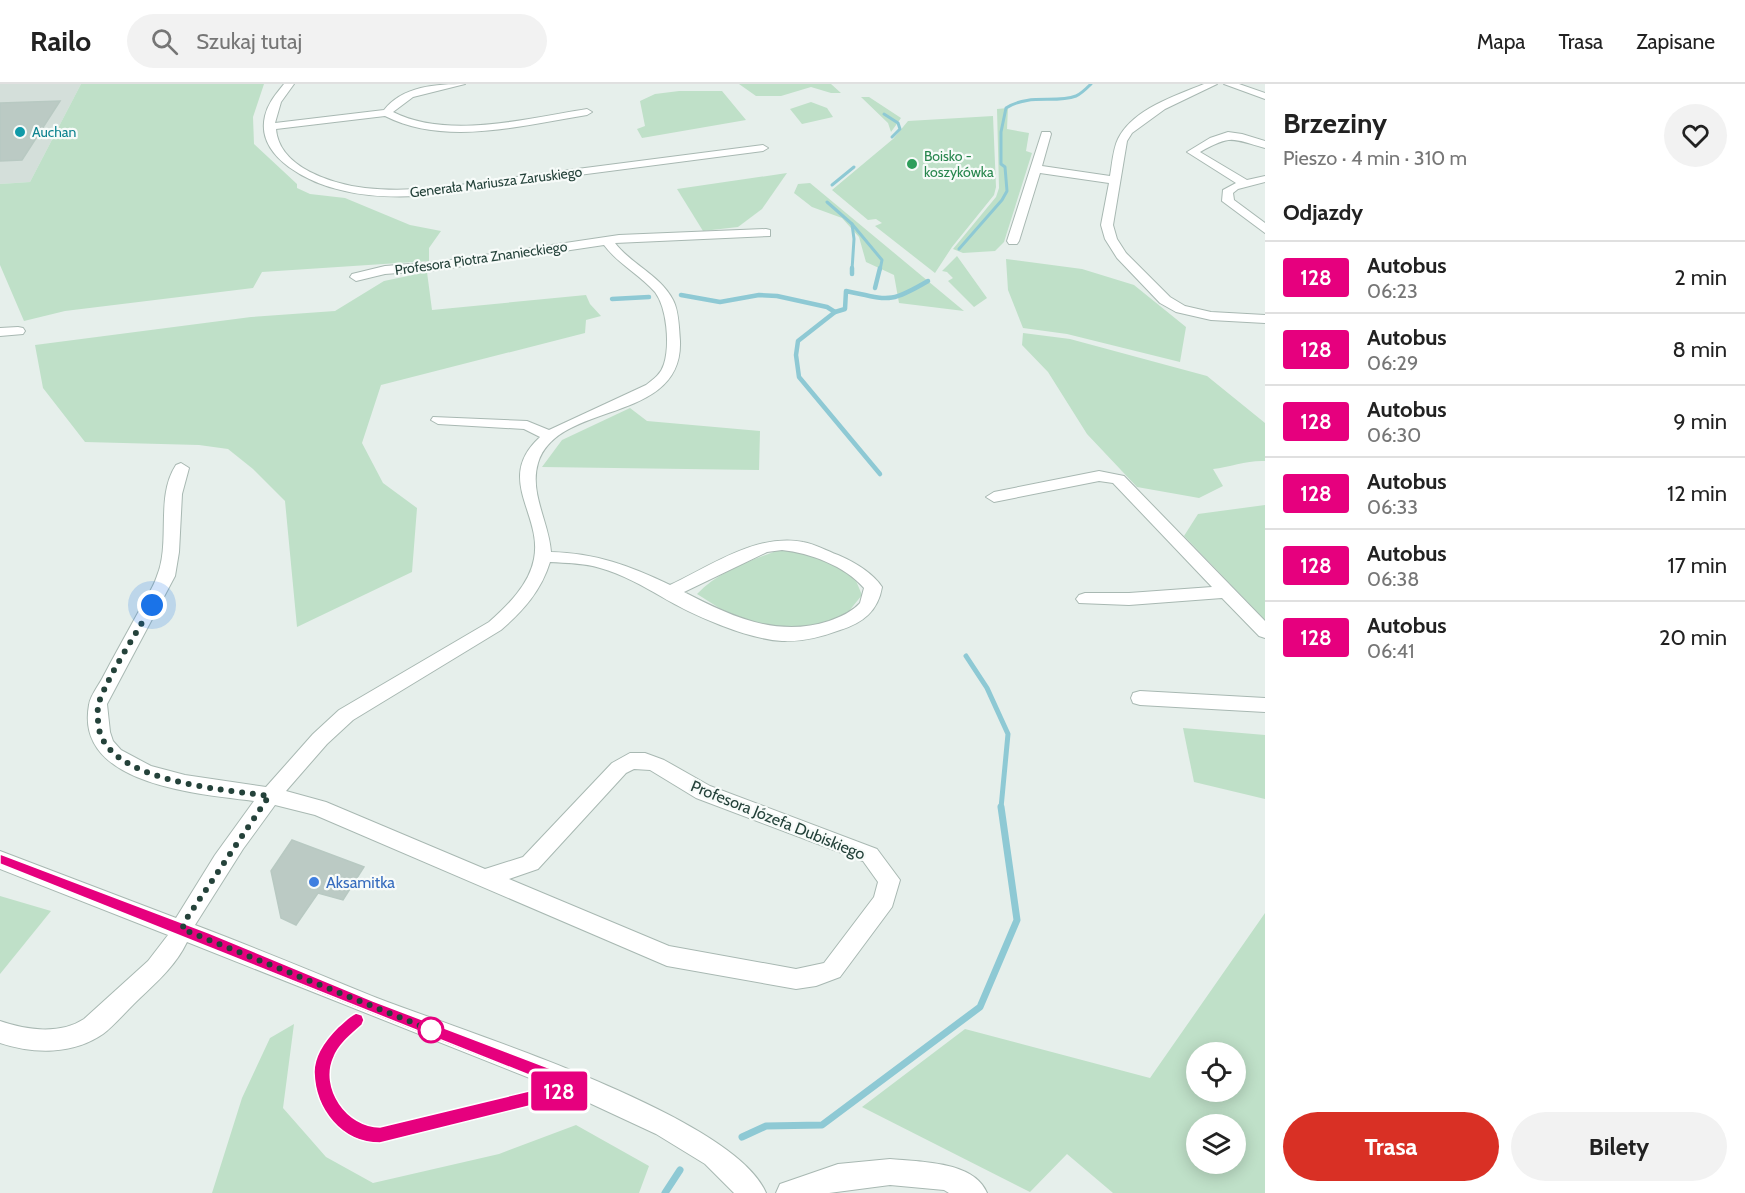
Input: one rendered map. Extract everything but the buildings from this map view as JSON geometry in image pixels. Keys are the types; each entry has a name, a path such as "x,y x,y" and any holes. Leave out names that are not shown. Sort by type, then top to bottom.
{"street":[{"path":"289,84 278,95 269,127 387,113 403,123 441,128 507,123 587,112"},
{"path":"387,113 393,104 410,96 460,84"},
{"path":"1211,84 1151,114 1129,129 1122,141 1107,225 1111,239 1121,255 1165,300 1181,309 1211,316 1265,319"},
{"path":"1228,84 1265,96"},
{"name":"Generała Mariusza Zaruskiego","path":"269,127 273,145 306,173 338,186 402,193 763,148"},
{"path":"1013,241 1046,134"},
{"path":"1245,184 1192,152 1225,134 1233,134 1265,145"},
{"path":"1036,169 1114,180"},
{"path":"1265,179 1227,192 1228,201 1265,230"},
{"name":"Profesora Piotra Znanieckiego","path":"356,277 385,270 437,266 607,241 646,237 766,233"},
{"path":"0,1032 44,1041 84,1033 114,1008 172,949 187,918 269,796 326,732 354,709 488,632 513,612 528,592 544,557 542,536 528,496 527,467 539,446 550,436 578,420 655,387 669,374 673,353 668,300 650,280 612,249 607,241"},
{"path":"0,332 18,331"},
{"path":"438,420 527,425 550,436"},
{"name":"Profesora Józefa Dubiskiego","path":"181,468 174,494 171,552 166,576 98,704 98,725 101,737 112,754 131,767 177,781 269,796 319,808 667,956 796,979 816,976 832,970 884,900 890,880 870,855 703,792 645,761 630,761 619,768 530,863 486,878"},
{"path":"994,497 1099,476 1118,479 1265,632"},
{"path":"544,557 585,558 609,565 668,593 745,627 774,635 808,635 835,627 859,615 871,603 873,587 864,577 839,561 803,547 782,545 764,547 668,593"},
{"path":"1085,599 1129,599 1226,592"},
{"path":"1140,698 1265,705"},
{"path":"0,860 182,929 368,1005 578,1086 665,1125 714,1155 753,1193"},
{"path":"789,1193 838,1177 890,1172 947,1177 974,1193"}],"shaded area":[{"path":"0,84 81,84 30,182 0,184"}],"green space":[{"path":"81,84 264,84 253,117 254,144 297,184 297,188 310,194 345,198 410,225 441,231 429,248 429,261 262,272 253,288 65,311 24,321 0,265 0,184 30,182"},
{"path":"739,84 831,84 841,93 831,93 811,87 781,96 756,96"},
{"path":"679,91 722,91 746,120 642,138 637,129 645,126 640,101 655,94"},
{"path":"861,97 869,97 901,118 891,132 888,123"},
{"path":"811,102 827,108 833,117 802,124 790,109"},
{"path":"1008,108 1007,129 1029,133 1026,151 1032,153 1004,242 995,251 963,253 953,249 996,197 999,188 997,109"},
{"path":"993,116 996,187 994,195 952,247 935,273 875,226 882,223 876,219 868,220 832,190 893,139 908,121"},
{"path":"787,173 762,209 738,227 703,231 677,189"},
{"path":"810,183 964,311 899,303 894,275 866,262 859,237 842,218 812,207 794,193 798,184"},
{"path":"957,256 987,298 974,307 948,281 953,278 947,272 942,271"},
{"path":"1006,259 1082,269 1134,285 1186,327 1180,362 1067,334 1023,328 1008,290"},
{"path":"427,272 432,310 586,295 590,304 601,316 586,320 585,333 381,385 362,443 383,483 417,508 412,572 297,627 285,501 253,469 228,449 199,445 85,442 43,388 35,345 251,317 335,311 384,281"},
{"path":"1023,333 1070,339 1207,376 1265,423 1265,461 1213,469 1223,486 1199,498 1137,487 1087,434 1048,372 1022,345"},
{"path":"630,408 647,421 760,431 759,470 542,467 562,440"},
{"path":"1265,505 1265,620 1184,536 1198,514"},
{"path":"776,551 796,551 827,562 854,576 862,595 845,616 794,632 735,618 697,594 724,574"},
{"path":"1183,728 1265,735 1265,799 1194,782"},
{"path":"0,896 51,911 0,974"},
{"path":"1265,913 1265,1193 1113,1193 1067,1154 1030,1192 862,1107 965,1029 1150,1078"},
{"path":"294,1024 283,1108 326,1157 373,1183 499,1154 576,1125 649,1166 639,1193 212,1193 242,1098 270,1038"}],"waterway":[{"path":"959,249 1002,200 1007,191 1005,167 1001,164 1001,132 1006,108 1024,101 1076,96 1091,84"},
{"path":"884,114 898,123 900,129 892,137"},
{"path":"832,185 854,167"},
{"path":"827,202 852,224"},
{"path":"852,224 882,260 880,270"},
{"path":"852,224 854,239 852,270"},
{"path":"875,288 880,268"},
{"path":"835,312 845,309 846,291 888,298 905,294 928,281"},
{"path":"681,295 720,302 759,295 777,296 827,307 835,312"},
{"path":"612,299 649,297"},
{"path":"835,312 798,341 796,355 799,377 880,474"},
{"path":"966,656 987,688 1008,734 1001,807"},
{"path":"742,1137 766,1126 822,1125 980,1007 1017,920 1001,807"},
{"path":"665,1193 680,1170"}],"bus line":[{"name":"128","path":"0,860 151,919 204,937 368,1005 578,1086 380,1135 369,1135 359,1132 344,1121 330,1106 323,1087 322,1071 327,1052 338,1037 356,1020"}],"place":[{"name":"Auchan","path":"20,132"},
{"name":"Boisko - koszykówka","path":"912,164"},
{"name":"Aksamitka","path":"314,882"}],"route":[{"path":"152,605 98,704 98,725 101,737 112,754 131,767 177,781 269,796 187,918 182,929 431,1030"}]}
